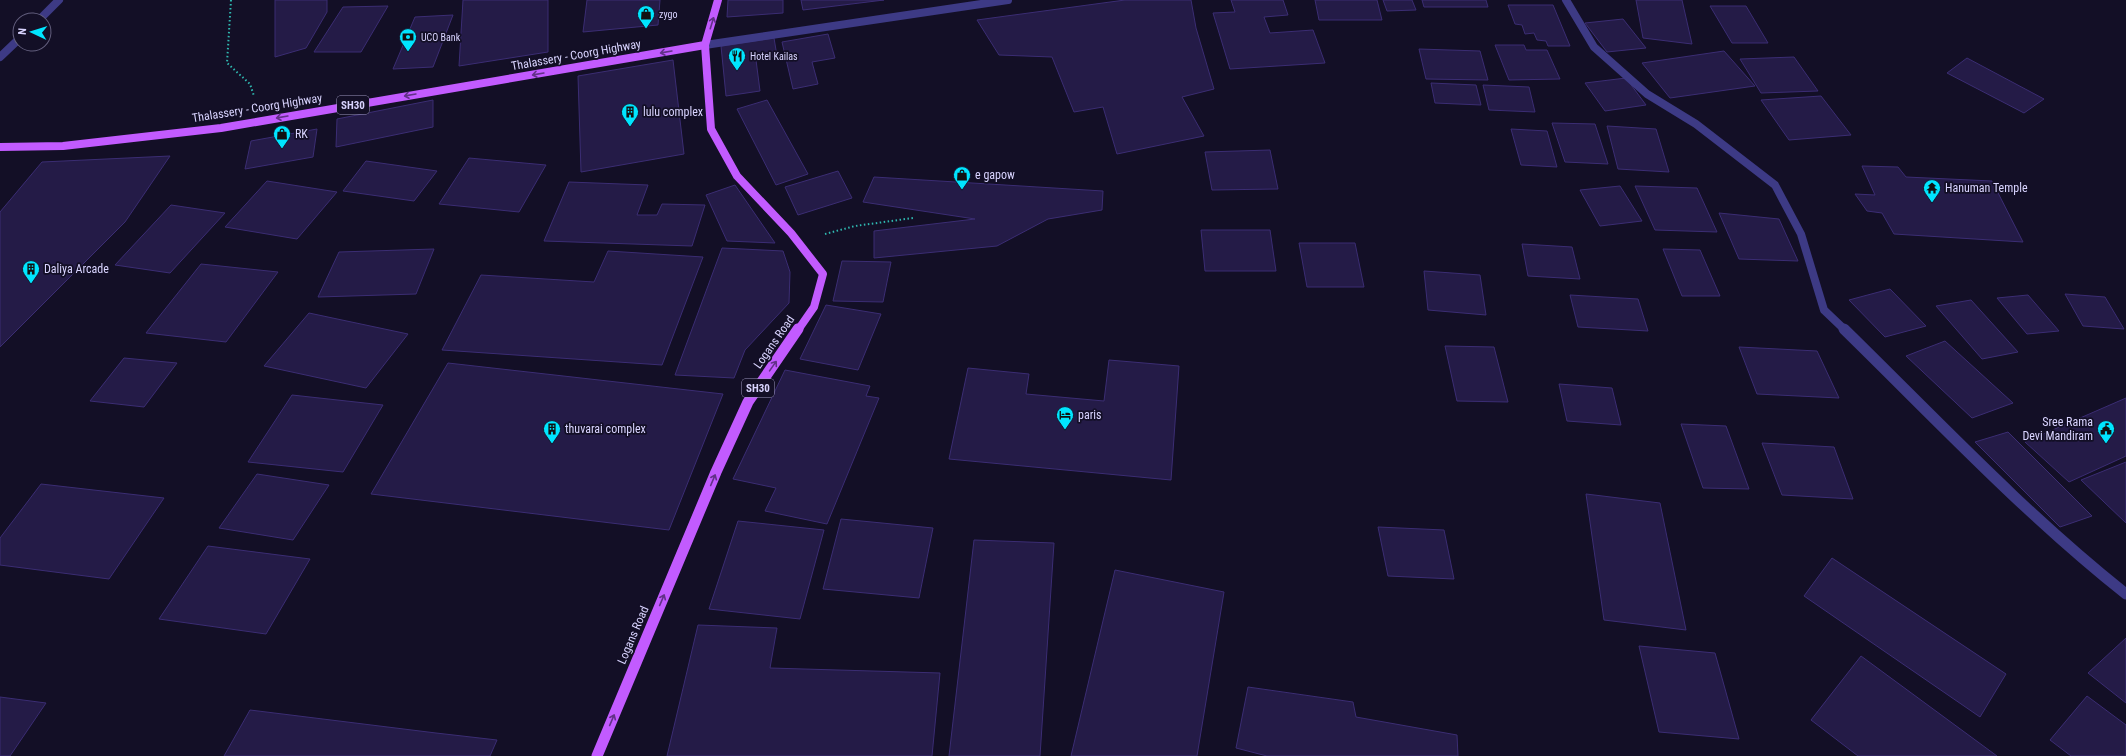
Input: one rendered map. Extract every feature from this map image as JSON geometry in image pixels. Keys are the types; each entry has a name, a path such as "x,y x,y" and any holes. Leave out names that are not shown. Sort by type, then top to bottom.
{"main road":[{"name":"Logans Road","path":"596,756 716,472 748,402 814,307 823,274 797,241 737,176 711,128 705,45 718,0"},
{"name":"Thalassery - Coorg Highway","path":"0,147 64,146 221,128 705,45"}],"street":[{"path":"47,12 59,0"},
{"path":"705,45 1008,0"},
{"path":"1566,0 1594,47 1647,94 1696,124 1775,185 1801,234 1824,310 2087,564 2126,594"},
{"path":"0,57 12,46"}],"path":[{"path":"231,0 227,63 250,84 261,121"},
{"path":"797,241 855,226 913,218"}],"building":[{"path":"275,0 327,0 327,12 306,48 275,57"},
{"path":"463,0 548,0 548,52 459,66"},
{"path":"587,0 660,0 658,25 583,32"},
{"path":"728,0 783,0 783,13 727,17"},
{"path":"801,0 884,0 803,10"},
{"path":"1125,0 1191,0 1196,28 1214,89 1182,97 1204,136 1117,154 1103,107 1074,112 1052,57 999,55 977,20"},
{"path":"1231,0 1283,0 1288,15 1264,17 1270,33 1313,30 1325,63 1230,69 1213,13 1235,12"},
{"path":"1315,0 1377,0 1382,20 1319,20"},
{"path":"1383,0 1412,0 1416,10 1387,11"},
{"path":"1422,0 1486,0 1488,7 1424,7"},
{"path":"1636,0 1682,0 1692,44 1643,38"},
{"path":"1508,5 1553,5 1570,46 1548,46 1546,41 1537,40 1534,33 1525,34 1522,25 1515,24"},
{"path":"388,6 361,52 314,52 343,7"},
{"path":"1710,6 1746,6 1768,43 1732,43"},
{"path":"453,15 433,67 393,69 415,17"},
{"path":"1623,19 1646,48 1607,52 1585,23"},
{"path":"828,34 835,58 812,62 818,84 793,89 782,42"},
{"path":"774,38 777,56 756,60 760,91 726,96 721,46"},
{"path":"1495,45 1524,45 1526,50 1547,50 1560,79 1509,80"},
{"path":"1419,49 1480,51 1488,80 1426,79"},
{"path":"1724,51 1755,86 1670,98 1642,63"},
{"path":"1794,57 1818,91 1761,93 1740,59"},
{"path":"1967,58 2044,99 2024,113 1947,73"},
{"name":"lulu complex","path":"673,60 684,154 581,172 578,76"},
{"path":"1626,78 1646,105 1605,111 1585,83"},
{"path":"1431,83 1476,85 1481,105 1435,103"},
{"path":"1483,85 1529,87 1535,112 1489,110"},
{"path":"1821,96 1851,135 1789,140 1761,100"},
{"path":"433,100 433,127 336,147 337,119"},
{"path":"767,100 808,174 776,185 737,109"},
{"path":"1552,123 1595,124 1608,164 1565,162"},
{"path":"1607,126 1656,129 1669,172 1618,169"},
{"name":"RK","path":"317,129 313,157 245,169 251,141"},
{"path":"1511,129 1547,131 1557,167 1521,165"},
{"path":"1270,150 1278,189 1212,190 1205,152"},
{"name":"Daliya Arcade","path":"170,156 125,222 0,347 0,212 42,162"},
{"path":"469,158 546,165 519,212 439,204"},
{"path":"366,161 437,171 414,201 343,191"},
{"name":"Hanuman Temple","path":"1862,166 1898,167 1906,177 1992,181 2023,242 1894,234 1882,213 1867,211 1855,194 1875,195"},
{"path":"838,171 852,198 798,215 785,187"},
{"path":"874,177 1103,191 1102,210 1048,219 997,246 874,258 874,231 975,219 863,202"},
{"path":"267,181 337,192 297,239 225,227"},
{"path":"569,182 648,185 637,215 657,215 662,204 705,205 692,246 544,241"},
{"path":"735,185 775,243 727,241 706,195"},
{"path":"1620,186 1642,221 1600,226 1580,190"},
{"path":"1635,186 1697,188 1717,232 1655,230"},
{"path":"171,205 225,213 170,273 115,265"},
{"path":"1719,213 1779,219 1798,261 1739,259"},
{"path":"1201,230 1270,230 1276,271 1205,271"},
{"path":"1299,243 1355,243 1364,287 1307,287"},
{"path":"1522,244 1572,247 1580,279 1528,276"},
{"path":"722,248 783,251 790,272 789,303 745,350 734,378 675,375"},
{"path":"434,249 416,294 318,297 339,252"},
{"path":"1663,249 1700,250 1720,296 1682,296"},
{"path":"608,251 703,257 662,365 442,350 481,275 594,282"},
{"path":"842,261 891,262 883,302 833,301"},
{"path":"201,264 278,272 226,342 146,333"},
{"path":"1424,271 1480,275 1486,315 1428,310"},
{"path":"1890,289 1926,326 1885,337 1849,300"},
{"path":"2065,294 2105,297 2124,329 2083,326"},
{"path":"1570,295 1638,299 1648,331 1578,327"},
{"path":"2028,295 2059,331 2027,334 1997,298"},
{"path":"1971,300 2018,352 1982,359 1936,306"},
{"path":"826,305 881,314 858,370 800,359"},
{"path":"309,313 408,334 366,388 264,366"},
{"path":"1945,341 2013,403 1972,418 1906,356"},
{"path":"1445,346 1494,347 1508,402 1457,401"},
{"path":"1739,347 1817,351 1839,398 1757,394"},
{"path":"124,358 177,363 144,407 90,401"},
{"name":"paris","path":"1109,360 1179,366 1171,480 949,459 968,368 1029,374 1026,394 1104,401"},
{"name":"thuvarai complex","path":"448,363 723,394 669,530 371,494"},
{"path":"785,370 870,386 866,396 879,398 827,524 765,511 776,488 733,479"},
{"path":"1559,384 1612,388 1621,425 1567,421"},
{"path":"292,395 383,405 343,472 248,462"},
{"path":"2126,398 2126,456 2069,482 2025,442"},
{"path":"1681,424 1726,426 1749,489 1703,488"},
{"path":"2008,432 2092,516 2060,527 1975,442"},
{"path":"1762,443 1834,447 1853,499 1782,495"},
{"path":"2126,462 2126,523 2081,480"},
{"path":"257,474 329,485 293,540 219,528"},
{"path":"41,484 164,498 109,579 0,565 0,538"},
{"path":"1586,494 1660,503 1686,630 1604,620"},
{"path":"841,519 933,528 919,598 823,589"},
{"path":"738,521 824,530 800,619 709,609"},
{"path":"1378,527 1444,530 1454,579 1388,576"},
{"path":"974,540 1054,543 1040,756 949,756"},
{"path":"208,546 310,559 266,634 159,619"},
{"path":"1832,558 2006,674 1980,717 1804,596"},
{"path":"1115,570 1224,592 1197,756 1071,756"},
{"path":"698,625 777,628 770,668 940,673 932,756 667,756"},
{"path":"2126,638 2126,703 2088,673"},
{"path":"1639,646 1715,653 1739,739 1659,732"},
{"path":"1861,656 1997,756 1858,756 1811,720"},
{"path":"1248,687 1353,702 1356,717 1457,735 1458,756 1267,756 1236,748"},
{"path":"2087,696 2126,725 2126,756 2071,756 2050,740"},
{"path":"0,697 46,703 10,756 0,756"},
{"path":"250,710 497,740 490,756 224,756"}],"place":[{"name":"zygo","path":"646,29"},
{"name":"UCO Bank","path":"408,52"},
{"name":"Hotel Kailas","path":"737,71"},
{"name":"lulu complex","path":"630,127"},
{"name":"RK","path":"282,149"},
{"name":"e gapow","path":"962,190"},
{"name":"Hanuman Temple","path":"1932,203"},
{"name":"Daliya Arcade","path":"31,284"},
{"name":"paris","path":"1065,430"},
{"name":"thuvarai complex","path":"552,444"},
{"name":"Sree Rama Devi Mandiram","path":"2106,444"}]}
